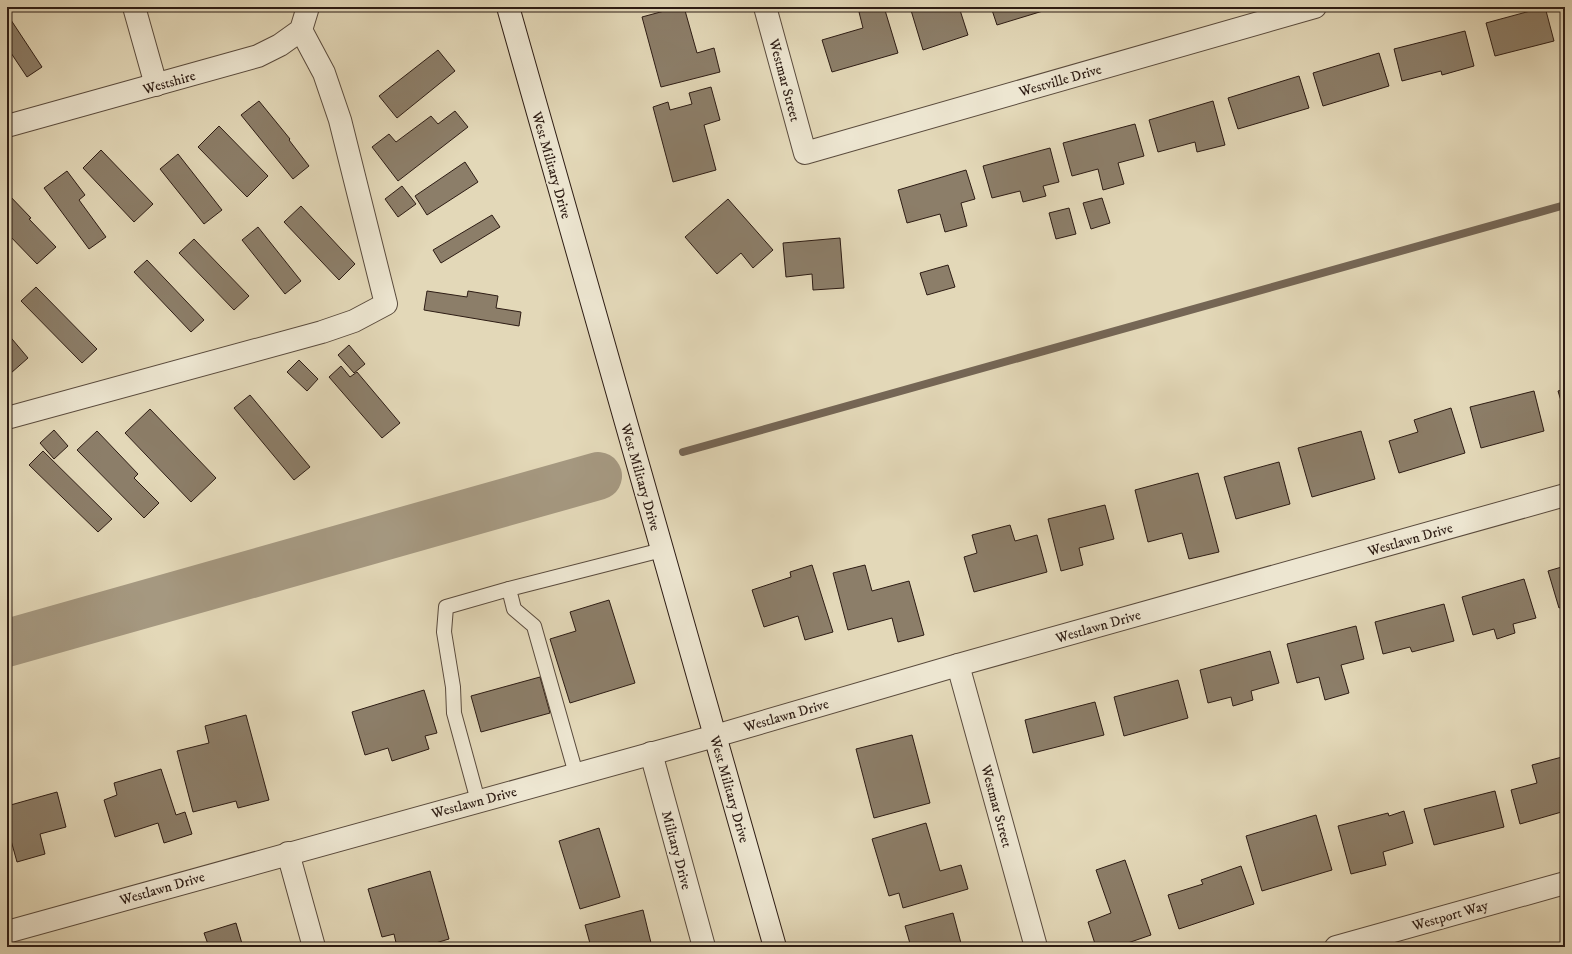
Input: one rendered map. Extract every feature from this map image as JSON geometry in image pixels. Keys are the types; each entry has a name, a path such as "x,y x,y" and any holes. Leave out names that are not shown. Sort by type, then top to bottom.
{"street":[{"path":"134,7 156,85"},
{"path":"7,418 322,332 354,322 386,304 340,120 324,73 301,30 308,7"},
{"name":"West Military Drive","path":"508,7 775,947"},
{"name":"Westmar Street","path":"765,7 805,153"},
{"name":"Westville Drive","path":"805,153 1315,7"},
{"name":"Westshire","path":"7,126 258,56 280,45 301,30"},
{"name":"Westlawn Drive","path":"7,932 715,736 958,665 1565,495"},
{"name":"Westmar Street","path":"958,665 1036,947"},
{"name":"Military Drive","path":"651,753 704,947"},
{"path":"288,853 314,947"},
{"name":"Westport Way","path":"1336,947 1565,883"}],"lane":[{"path":"478,801 454,713 453,687 444,632 446,606 662,550"},
{"path":"509,589 514,609 534,626 576,774"}],"building":[{"path":"684,7 697,53 714,48 720,72 661,87 642,17"},
{"path":"876,7 884,7 898,53 832,72 822,40 863,28 859,12"},
{"path":"910,7 959,7 968,35 923,50"},
{"path":"991,7 1056,7 997,25"},
{"path":"1545,7 1554,41 1495,56 1486,23"},
{"path":"1560,7 1565,7 1565,28"},
{"path":"7,14 42,67 27,77 7,47"},
{"path":"1465,31 1474,66 1442,75 1441,71 1402,81 1394,49"},
{"path":"438,50 455,71 397,118 379,96"},
{"path":"1379,53 1389,86 1323,106 1313,73"},
{"path":"1299,76 1309,108 1238,129 1228,98"},
{"path":"711,87 720,120 704,125 716,170 673,182 653,107 668,102 670,110 692,104 689,93"},
{"path":"259,101 290,139 289,140 309,166 293,179 241,115"},
{"path":"1213,101 1225,145 1197,152 1195,142 1158,152 1149,120"},
{"path":"455,111 468,127 398,181 372,147 389,134 396,142 431,116 438,124"},
{"path":"1135,124 1144,156 1118,163 1124,184 1103,190 1098,169 1072,176 1063,143"},
{"path":"219,126 268,176 247,197 198,147"},
{"path":"1050,148 1059,182 1043,186 1046,196 1023,202 1020,191 992,198 983,166"},
{"path":"101,150 153,204 134,222 83,168"},
{"path":"178,154 222,210 204,224 160,169"},
{"path":"465,162 478,182 427,215 415,196"},
{"path":"966,170 975,199 961,203 967,226 945,232 940,214 907,223 898,190"},
{"path":"67,171 85,195 79,200 106,237 89,249 44,188"},
{"path":"402,186 416,204 398,217 385,199"},
{"path":"7,193 56,247 37,264 7,233"},
{"path":"1102,198 1110,223 1091,229 1083,203"},
{"path":"728,199 773,250 753,268 741,253 717,274 685,237"},
{"path":"301,206 355,264 339,280 284,222"},
{"path":"1069,208 1076,234 1056,239 1049,213"},
{"path":"492,215 500,227 441,263 433,250"},
{"path":"258,227 301,281 285,294 242,240"},
{"path":"840,238 844,288 813,290 812,274 786,277 783,243"},
{"path":"194,239 249,296 234,310 179,253"},
{"path":"147,260 204,320 191,332 134,272"},
{"path":"948,265 955,287 927,295 920,273"},
{"path":"36,287 97,349 82,363 21,301"},
{"path":"427,291 467,297 468,291 498,296 496,308 521,312 519,326 424,310"},
{"path":"7,333 28,358 11,373 7,369"},
{"path":"349,345 365,364 354,373 338,355"},
{"path":"299,360 318,379 307,391 287,372"},
{"path":"341,366 350,377 357,372 400,423 382,438 329,377"},
{"path":"1565,389 1565,414 1558,391"},
{"path":"1534,391 1544,431 1481,448 1470,407"},
{"path":"250,395 310,467 294,480 234,408"},
{"path":"1451,408 1465,453 1399,473 1389,441 1418,432 1414,420"},
{"path":"150,409 216,478 191,502 125,433"},
{"path":"54,430 68,446 54,459 40,443"},
{"path":"97,431 138,474 134,478 159,503 144,518 77,450"},
{"path":"1361,431 1375,479 1312,497 1298,448"},
{"path":"43,451 112,519 98,532 29,465"},
{"path":"1279,462 1290,504 1236,519 1224,477"},
{"path":"1198,473 1219,552 1189,559 1182,533 1148,542 1135,490"},
{"path":"1105,505 1114,539 1079,548 1083,565 1061,571 1048,519"},
{"path":"1010,525 1015,541 1037,535 1047,572 974,592 964,557 977,553 972,535"},
{"path":"812,565 833,632 805,640 798,616 764,627 752,590 791,577 790,572"},
{"path":"865,565 872,591 909,581 924,635 898,642 892,618 848,630 833,573"},
{"path":"1565,566 1565,606 1559,608 1548,571"},
{"path":"1524,579 1536,618 1513,624 1515,633 1497,639 1494,629 1473,635 1462,597"},
{"path":"609,600 635,683 570,703 550,639 576,631 570,612"},
{"path":"1444,604 1454,641 1412,652 1410,647 1383,654 1375,622"},
{"path":"1356,626 1364,659 1341,665 1349,693 1325,700 1319,677 1297,683 1287,644"},
{"path":"1270,651 1279,683 1251,691 1253,700 1233,706 1231,697 1208,703 1200,670"},
{"path":"540,677 550,713 481,732 471,696"},
{"path":"1178,680 1188,718 1124,736 1114,697"},
{"path":"424,690 437,733 425,736 429,749 392,761 388,748 365,755 352,712"},
{"path":"1095,702 1104,735 1033,753 1025,720"},
{"path":"246,715 269,800 238,808 236,801 193,812 177,751 209,743 205,726"},
{"path":"912,735 930,803 874,818 856,749"},
{"path":"1562,757 1565,767 1565,811 1520,824 1511,790 1537,783 1532,765"},
{"path":"161,769 176,815 185,812 192,834 164,843 158,823 115,837 104,800 117,795 114,783"},
{"path":"1495,791 1504,827 1434,845 1424,809"},
{"path":"57,792 66,827 40,834 45,854 17,862 7,826 7,806"},
{"path":"1404,811 1413,843 1383,852 1386,865 1351,874 1338,826 1388,813 1389,816"},
{"path":"1316,815 1332,870 1262,891 1246,836"},
{"path":"926,823 940,871 961,865 968,889 903,908 899,893 889,896 872,839"},
{"path":"599,828 620,897 580,909 559,841"},
{"path":"1125,860 1151,935 1116,947 1096,947 1088,922 1111,913 1096,870"},
{"path":"1241,866 1254,904 1179,929 1168,895 1203,884 1201,880"},
{"path":"430,871 449,939 422,947 397,947 394,934 382,937 368,889"},
{"path":"643,910 652,947 591,947 585,925"},
{"path":"953,913 962,947 911,947 905,926"},
{"path":"236,923 243,947 209,947 204,933"}],"waterway":[{"path":"683,452 1565,205"},
{"path":"7,643 598,476"}]}
